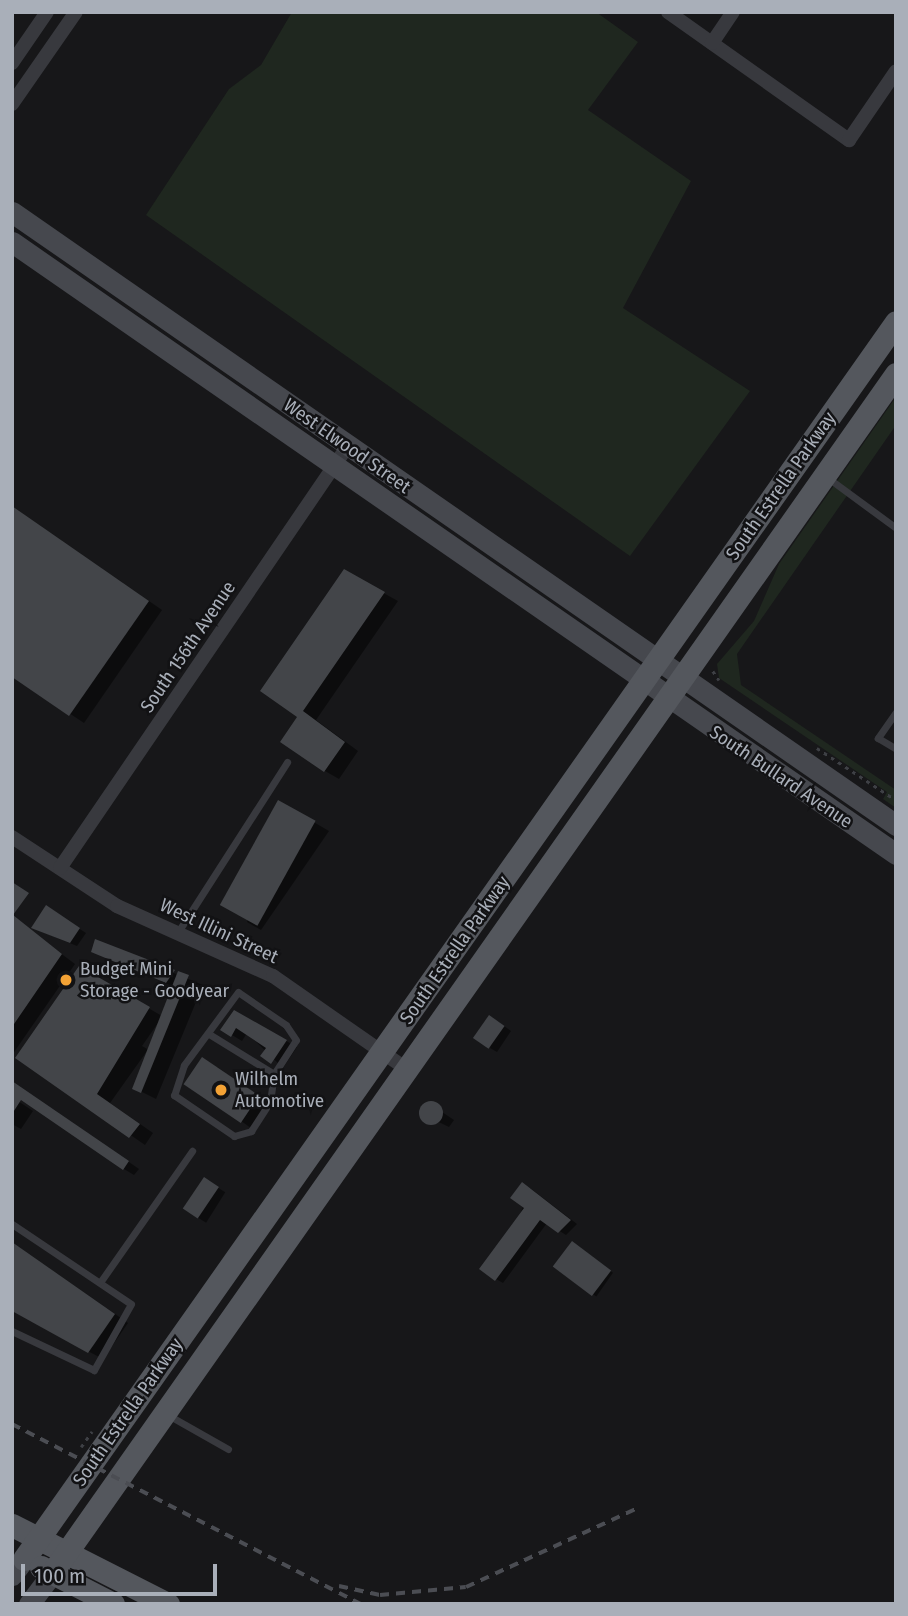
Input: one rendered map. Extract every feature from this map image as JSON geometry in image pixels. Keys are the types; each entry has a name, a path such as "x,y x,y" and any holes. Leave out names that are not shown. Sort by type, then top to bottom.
{"main road":[{"name":"West Elwood Street","path":"12,212 682,680"},
{"name":"West Elwood Street","path":"12,242 666,699"},
{"name":"South Estrella Parkway","path":"16,1562 39,1538 896,322"},
{"name":"South Estrella Parkway","path":"29,1604 896,374"},
{"name":"South Bullard Avenue","path":"682,680 896,825"},
{"name":"South Bullard Avenue","path":"666,699 896,854"},
{"path":"12,1525 168,1604"},
{"path":"16,1562 52,1573 113,1604"}],"street":[{"path":"35,72 13,60 47,12"},
{"path":"12,104 76,12"},
{"path":"668,12 849,140 896,71"},
{"path":"712,43 733,12"},
{"name":"South 156th Avenue","path":"60,868 348,447"},
{"name":"West Illini Street","path":"12,837 117,906 273,976 405,1068"}],"lane":[{"path":"825,475 896,528"},
{"path":"896,712 878,738 896,749"},
{"path":"178,932 287,762"},
{"path":"238,992 294,1035 292,1054 274,1074 270,1102 251,1131 234,1136 174,1095 184,1065 209,1034 238,992"},
{"path":"209,1034 274,1074"},
{"path":"101,1281 192,1151"},
{"path":"12,1224 101,1281 131,1304 94,1370 12,1331"},
{"path":"164,1413 228,1449"}],"path":[{"path":"713,671 731,689"},
{"path":"812,744 896,800"}],"shaded area":[{"path":"292,12 596,12 638,42 588,110 691,181 623,308 750,391 630,556 146,215 229,89 261,65"},
{"path":"896,397 896,425 737,654 741,685 896,790 896,808 883,799 887,792 719,678 717,664 754,621 779,564"}],"building":[{"path":"12,506 149,601 69,716 12,677"},
{"path":"344,569 385,592 303,711 345,742 324,772 280,742 297,717 260,691"},
{"path":"278,800 316,821 257,926 220,905"},
{"path":"12,882 29,893 13,915 62,954 12,1027"},
{"path":"46,905 80,928 70,943 31,928"},
{"path":"95,939 175,970 166,983 91,952"},
{"path":"79,966 150,1007 97,1094 140,1124 129,1138 15,1058"},
{"path":"178,971 189,975 141,1093 132,1089"},
{"path":"234,1010 287,1040 271,1064 260,1056 266,1048 236,1028 231,1037 220,1030"},
{"path":"489,1015 505,1026 489,1049 473,1038"},
{"name":"Wilhelm Automotive","path":"202,1057 259,1096 241,1123 184,1084"},
{"path":"12,1081 129,1161 123,1170 21,1100 12,1114"},
{"path":"431,1101 440,1104 443,1113 440,1122 431,1125 422,1122 419,1113 422,1104"},
{"path":"204,1177 219,1187 198,1219 183,1209"},
{"path":"522,1182 571,1220 558,1233 540,1220 495,1281 479,1269 524,1208 510,1198"},
{"path":"572,1241 611,1270 592,1296 553,1267"},
{"path":"12,1242 115,1314 88,1353 12,1311"}],"railway":[{"path":"12,1424 361,1604"},
{"path":"339,1586 380,1595 466,1587 638,1508"}],"place":[{"name":"Budget Mini Storage - Goodyear","path":"66,980"},
{"name":"Wilhelm Automotive","path":"221,1090"}]}
